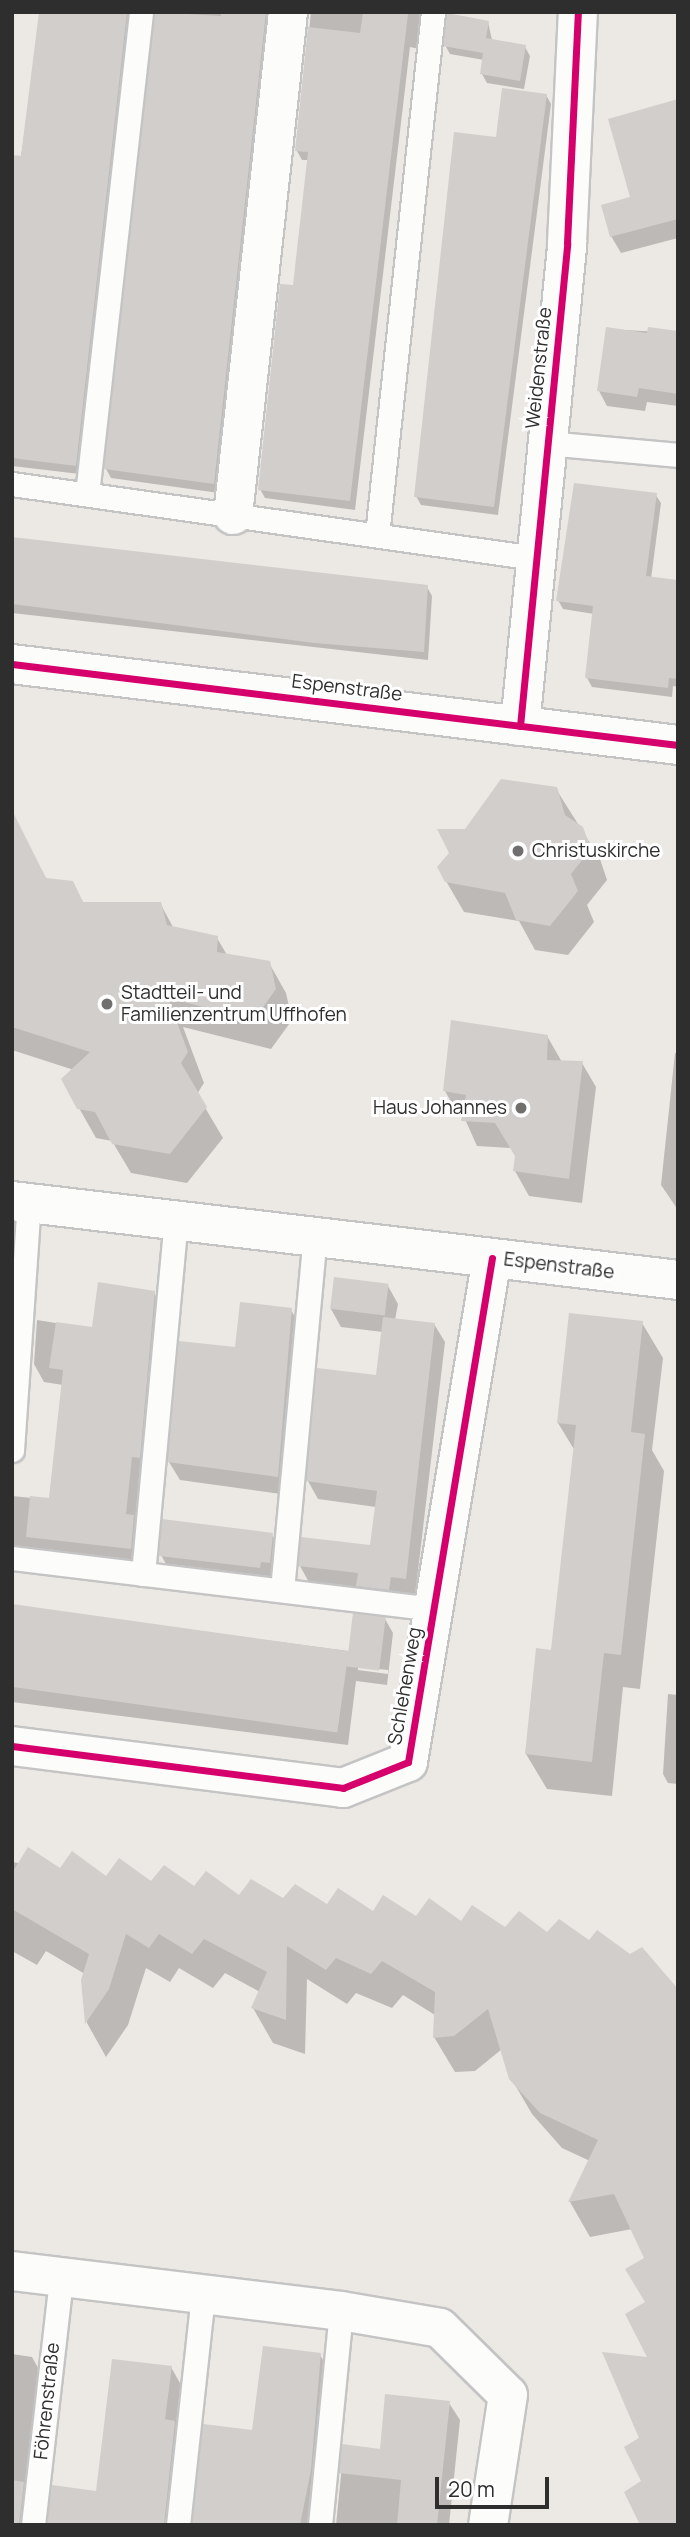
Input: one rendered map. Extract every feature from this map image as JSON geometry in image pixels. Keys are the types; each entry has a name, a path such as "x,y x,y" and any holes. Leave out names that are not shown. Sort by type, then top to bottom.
{"street":[{"path":"233,515 288,12"},
{"name":"Weidenstraße","path":"520,726 567,243 578,12"},
{"name":"Espenstraße","path":"12,664 678,745"},
{"name":"Espenstraße","path":"21,1202 678,1280"},
{"name":"Schlehenweg","path":"12,1746 343,1788 408,1762 492,1258"},
{"path":"12,2271 341,2311 440,2328 508,2395 488,2525"}],"lane":[{"path":"87,494 141,12"},
{"path":"377,535 433,12"},
{"path":"547,443 678,455"},
{"path":"12,484 535,558"},
{"name":"Espenstraße","path":"12,1450 21,1202"},
{"path":"143,1574 176,1220"},
{"path":"282,1590 315,1237"},
{"path":"12,1558 433,1609"},
{"name":"Föhrenstraße","path":"33,2525 61,2278"},
{"path":"178,2525 203,2293"},
{"path":"320,2525 341,2311"}],"building":[{"path":"39,12 127,12 76,466 12,458 12,155 21,156"},
{"path":"155,12 221,16 221,12 266,12 214,484 104,469"},
{"path":"363,12 408,14 350,501 258,490 280,284 293,285 308,152 295,151 308,27 360,33"},
{"path":"447,13 489,21 486,38 526,45 520,81 480,74 483,53 443,46"},
{"path":"502,88 547,94 494,507 414,497 454,132 496,137"},
{"path":"678,99 678,219 610,237 601,205 630,197 608,119"},
{"path":"606,327 647,333 648,327 678,331 678,394 639,388 637,397 597,391"},
{"path":"574,483 657,493 646,576 678,580 678,679 669,678 668,688 585,678 593,606 556,601"},
{"path":"12,537 428,585 424,652 314,643 12,604"},
{"name":"Christuskirche","path":"501,779 557,787 565,815 583,827 591,849 571,874 578,891 550,926 516,920 505,893 445,882 437,867 449,853 437,829 465,829"},
{"name":"Stadtteil- und Familienzentrum Uffhofen","path":"12,810 46,878 73,881 83,902 161,902 167,925 218,936 217,952 270,961 276,989 254,1020 168,998 188,1052 181,1063 207,1107 170,1154 112,1144 95,1112 77,1109 61,1079 90,1052 12,1027"},
{"name":"Haus Johannes","path":"451,1020 548,1035 547,1060 583,1061 569,1179 513,1171 515,1156 495,1123 461,1121 466,1095 443,1091"},
{"path":"334,1277 389,1284 385,1315 330,1309"},
{"path":"98,1282 155,1291 140,1458 132,1457 126,1514 134,1515 131,1549 26,1537 30,1496 49,1498 63,1370 49,1368 56,1322 92,1327"},
{"path":"240,1302 292,1308 278,1477 167,1462 179,1341 235,1347"},
{"path":"569,1313 643,1321 631,1432 645,1434 621,1655 604,1653 592,1762 525,1754 536,1648 551,1650 576,1425 557,1423"},
{"path":"383,1317 435,1323 406,1579 391,1577 389,1590 356,1586 358,1573 298,1566 301,1537 370,1545 377,1491 306,1481 317,1368 376,1375"},
{"path":"162,1519 273,1533 270,1563 261,1562 260,1568 159,1556"},
{"path":"12,1604 349,1651 337,1733 12,1687"},
{"path":"353,1613 386,1617 379,1671 346,1667"},
{"path":"28,1847 60,1868 72,1851 106,1876 119,1858 151,1881 164,1865 194,1886 206,1871 239,1895 251,1879 283,1898 295,1884 327,1904 338,1888 373,1911 383,1895 416,1916 429,1898 461,1921 472,1905 505,1927 519,1911 547,1932 559,1919 589,1940 597,1930 630,1954 642,1947 678,1989 678,2525 640,2525 624,2492 641,2481 624,2447 639,2438 602,2352 647,2357 625,2314 645,2302 625,2269 644,2258 614,2194 568,2202 598,2140 540,2113 509,2079 488,2009 454,2036 433,2038 435,1992 382,1961 371,1974 336,1958 326,1970 287,1946 286,2020 251,2008 267,1972 204,1939 192,1954 159,1934 149,1948 126,1934 109,1989 85,2024 81,1980 89,1954 12,1909 12,1873"},
{"path":"263,2346 321,2353 311,2470 300,2525 192,2525 203,2424 252,2430"},
{"path":"112,2359 172,2366 165,2419 175,2421 164,2525 47,2525 52,2485 96,2491"},
{"path":"385,2394 450,2401 437,2525 397,2525 401,2480 339,2473 342,2444 380,2449"},
{"path":"12,2480 24,2482 19,2525 12,2525"}],"cycle path":[{"path":"520,726 567,243 578,12"},
{"path":"12,664 678,745"},
{"path":"12,1746 343,1788 408,1762 492,1258"}],"place":[{"name":"Christuskirche","path":"518,851"},
{"name":"Stadtteil- und Familienzentrum Uffhofen","path":"107,1004"},
{"name":"Haus Johannes","path":"521,1108"}]}
